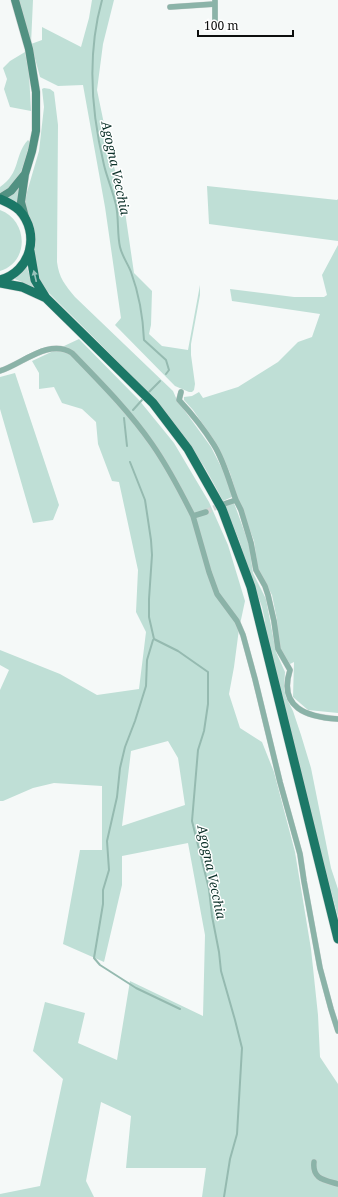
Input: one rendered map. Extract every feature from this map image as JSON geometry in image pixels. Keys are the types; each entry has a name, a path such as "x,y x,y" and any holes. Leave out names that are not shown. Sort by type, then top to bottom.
{"main road":[{"path":"0,199 18,209 26,218 30,228 32,240 30,251 25,262 17,272 0,281"},
{"path":"30,251 35,280 46,298 153,404 188,449 222,510 251,587 338,939"},
{"path":"0,281 22,287 46,298"}],"street":[{"path":"16,0 29,49 36,92 36,131 25,174 20,202 26,218"},
{"path":"170,6 215,2 215,25"},
{"path":"0,199 11,191 25,174"},
{"path":"0,371 10,368 39,351 59,347 66,349 72,353 120,403 152,444 176,482 193,516 208,572 217,594 237,621 243,635 280,782 300,854 320,968 338,1031"},
{"path":"181,392 179,400 214,445 225,468 241,510 249,536 256,570 268,595 278,649 290,670 287,692 292,703 306,714 338,718"},
{"path":"224,504 236,500"},
{"path":"193,516 206,512"},
{"path":"314,1162 313,1169 316,1175 323,1180 338,1184"}],"green space":[{"path":"19,0 33,0 31,44"},
{"path":"92,0 114,0 103,44 97,90 110,153 123,198 134,273 152,291 151,325 149,334 162,346 188,350 200,285 200,295 191,344 195,384 192,392 175,386 115,325 121,318 105,207 83,85 58,86 40,77 31,44 42,40 42,27 81,47"},
{"path":"25,52 29,73 31,111 10,107 4,89 7,79 3,68 10,61"},
{"path":"42,89 50,89 54,92 58,125 57,262 61,277 65,285 75,297 173,391 177,400 211,447 232,488 232,497 223,501 201,461 164,412 126,370 47,291 40,280 36,266 29,218 25,202 39,151 44,107"},
{"path":"28,140 30,142 21,172 12,185 0,194 0,187 7,182 11,176 21,152"},
{"path":"207,186 338,199 338,241 209,224"},
{"path":"19,188 17,206 5,200"},
{"path":"0,210 9,215 16,222 22,241 21,250 17,259 10,266 0,271"},
{"path":"338,245 338,713 308,710 293,697 294,662 290,664 280,650 277,620 272,595 258,569 254,541 230,473 218,446 193,410 184,400 184,397 192,396 199,392 203,398 238,387 278,362 298,342 312,337 320,314 232,301 230,289 294,297 324,297 327,295 322,275"},
{"path":"26,265 31,279 37,290 12,278"},
{"path":"79,339 139,400 174,443 209,502 228,545 245,601 229,694 240,728 262,742 274,772 295,852 311,949 318,1015 320,1057 338,1084 338,1197 202,1197 206,1168 126,1168 131,1116 101,1102 86,1181 94,1197 0,1197 0,1194 40,1186 63,1079 33,1051 45,1002 85,1013 78,1043 117,1060 130,981 203,1016 205,935 188,843 122,856 122,885 104,962 63,944 80,850 102,850 102,786 54,783 33,788 0,801 0,690 9,670 0,665 0,650 60,674 97,695 139,689 146,632 136,612 138,570 119,482 112,481 98,444 96,422 82,409 62,403 54,387 39,389 39,373 32,361","holes":["168,741 178,758 185,805 122,826 131,751"]},
{"path":"15,373 59,505 53,520 33,523 0,409 0,377"},
{"path":"234,503 249,544 253,573 266,599 276,652 285,672 284,688 286,697 293,711 311,768 331,868 338,889 338,917 266,637 262,607 239,540 224,506"}],"waterway":[{"name":"Agogna Vecchia","path":"102,0 94,41 92,82 96,124 105,170 116,205 120,247 134,280 142,314 144,340 166,360 169,370 166,374"},
{"name":"Agogna Vecchia","path":"148,393 160,381"},
{"name":"Agogna Vecchia","path":"133,410 142,400"},
{"name":"Agogna Vecchia","path":"124,418 127,446"},
{"name":"Agogna Vecchia","path":"130,462 145,500 151,540 152,555 149,617 154,639 178,651 208,672 208,704 204,731 198,750 192,821 209,889 221,971 242,1048 237,1134 230,1159 224,1197"},
{"path":"153,640 147,660 146,686 125,747 120,768 117,797 107,841 109,870 103,890 103,904 94,958 100,965 136,988 180,1009"}],"tunnel":[{"path":"206,512 222,504"}]}
